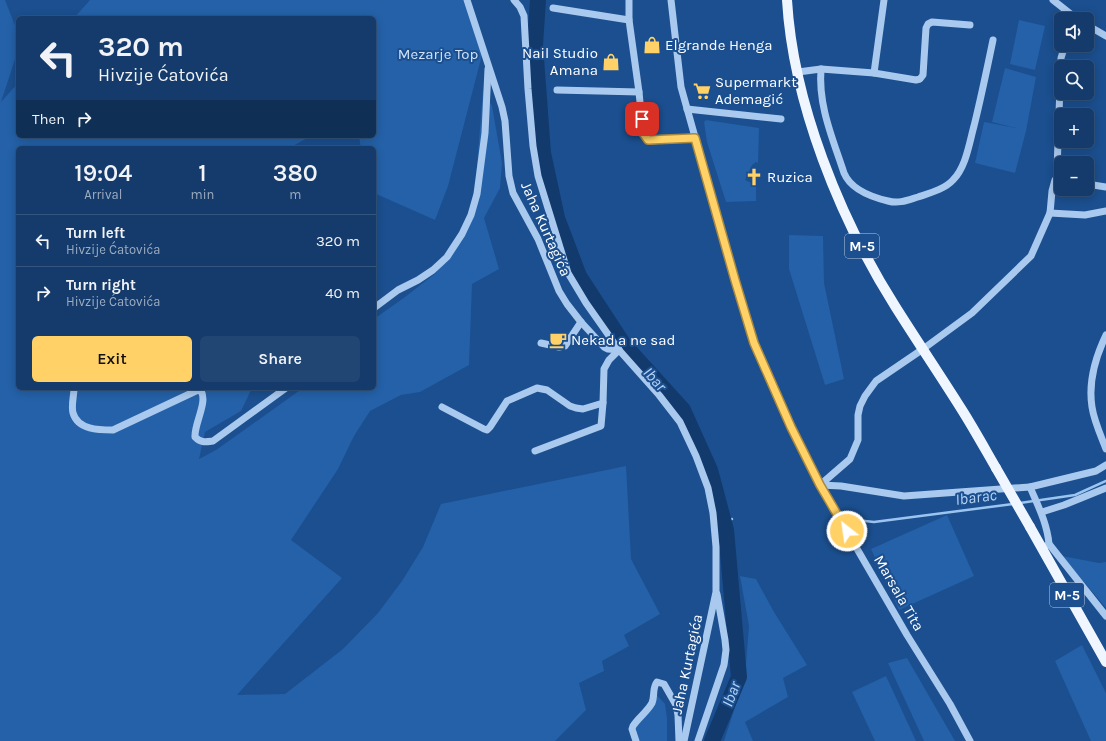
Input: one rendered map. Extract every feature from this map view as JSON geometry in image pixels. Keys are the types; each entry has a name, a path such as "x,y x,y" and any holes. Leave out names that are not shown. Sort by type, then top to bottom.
{"main road":[{"name":"M-5","path":"787,0 789,30 798,72 806,105 827,174 875,272 963,412 1030,527 1045,546 1106,662"}],"street":[{"name":"Jaha Kurtagića","path":"467,0 502,107 505,121 509,176 513,194 538,239 559,291 567,304 604,347 619,350"},
{"name":"Jaha Kurtagića","path":"514,0 520,7 524,16 528,89 533,146 538,176 568,273 586,303 619,350 659,395 680,422 696,456 708,488 713,513 716,547 716,592 725,640 724,665 698,741"},
{"path":"629,0 643,133 648,140 695,138"},
{"name":"Marsala Tita","path":"671,0 681,87 754,343 791,427 820,485 907,635 950,704 970,741"},
{"path":"874,73 884,0"},
{"path":"1053,0 1068,12"},
{"path":"553,8 630,20"},
{"path":"798,72 821,69 874,73 916,80 920,79 923,75 926,28 928,24 932,22 970,25"},
{"path":"1094,29 1106,36"},
{"path":"821,69 820,82 823,109 847,181 858,190 888,201 901,202 947,186 954,179 961,168 970,141 993,40"},
{"path":"1057,156 1058,103 1061,58 1063,52"},
{"path":"376,306 398,290 418,280 433,270 447,257 462,234 471,215 477,194 485,133 488,63"},
{"path":"557,90 639,92"},
{"path":"687,109 780,119"},
{"path":"820,485 850,459 858,440 858,415 860,406 876,381 972,313 1031,256 1050,213 1054,184"},
{"path":"1094,185 1106,187"},
{"path":"1050,213 1085,215 1106,212"},
{"path":"541,343 559,347 565,346 581,322"},
{"path":"1106,335 1096,356 1091,385 1092,408 1106,449"},
{"path":"535,451 601,426 605,364 619,350"},
{"path":"442,407 487,430 507,401 537,388 547,390 570,406 576,408 583,409 603,403"},
{"path":"74,390 73,414 79,423 89,428 99,430 114,430 198,390 201,391 204,400 195,430 195,437 199,441 205,442 213,441 283,390"},
{"path":"820,485 841,486 886,494 911,496 1032,491 1096,471 1106,465"},
{"path":"1042,512 1106,488"},
{"path":"1032,491 1042,512 1047,531 1045,546 1106,616"},
{"name":"Jaha Kurtagića","path":"684,741 716,592"},
{"path":"636,741 632,729 633,726 652,702 654,696 654,685 657,682 664,684 676,706 679,741"}],"green space":[{"path":"0,0 5,0 16,28 16,56 1,102 16,85 16,138 307,138 293,146 16,146 16,390 251,390 241,411 205,432 199,459 216,450 300,390 376,390 376,318 436,273 460,236 471,207 476,179 483,89 492,106 502,163 500,188 484,218 499,269 472,284 469,365 420,392 401,395 370,411 354,436 338,469 291,540 342,578 237,695 285,694 343,649 378,613 402,581 423,547 441,504 626,466 631,559 660,614 624,635 629,646 602,661 604,671 579,683 586,710 555,741 0,741"},
{"name":"Mezarje Top","path":"90,0 463,0 483,51 448,186 435,220 376,194 376,146 361,146 359,138 376,138 376,16 76,16"},
{"path":"1019,20 1045,26 1035,70 1010,64"},
{"path":"1005,68 1036,77 1026,131 1015,173 975,163 984,122 1016,128 992,122"},
{"path":"706,120 759,128 758,163 756,162 752,165 745,180 756,185 756,201 726,202 707,142 704,122"},
{"path":"789,235 823,236 824,283 844,379 825,385 789,269"},
{"path":"947,515 974,576 899,610 871,549"},
{"path":"1062,556 1099,563 1106,562 1106,608"},
{"path":"740,576 756,579 774,612 807,665 783,678 788,697 745,722 753,741 724,741 745,676 749,626"},
{"path":"1082,645 1106,693 1106,741 1091,741 1055,661"},
{"path":"907,658 955,741 924,741 888,663"},
{"path":"886,676 916,741 875,741 852,692"},
{"path":"654,692 665,704 667,718 667,741 633,741 634,729 645,717"}],"waterway":[{"name":"Ibar","path":"538,0 535,45 543,153 557,218 579,276 624,345 683,410 710,470 726,530 739,677 712,741"},
{"name":"Ibarac","path":"1020,503 1075,495 1106,481"},
{"name":"Ibarac","path":"847,519 874,522 1013,504"},
{"name":"Ibarac","path":"724,521 732,519"}],"place":[{"name":"Elgrande Henga","path":"652,45"},
{"name":"Nail Studio Amana","path":"611,62"},
{"name":"Supermarkt Ademagić","path":"702,91"},
{"name":"Ruzica","path":"754,177"},
{"name":"Nekad a ne sad","path":"558,340"}],"route":[{"path":"642,119 643,133 650,141 695,138 754,343 791,427 820,485 847,531"}]}
